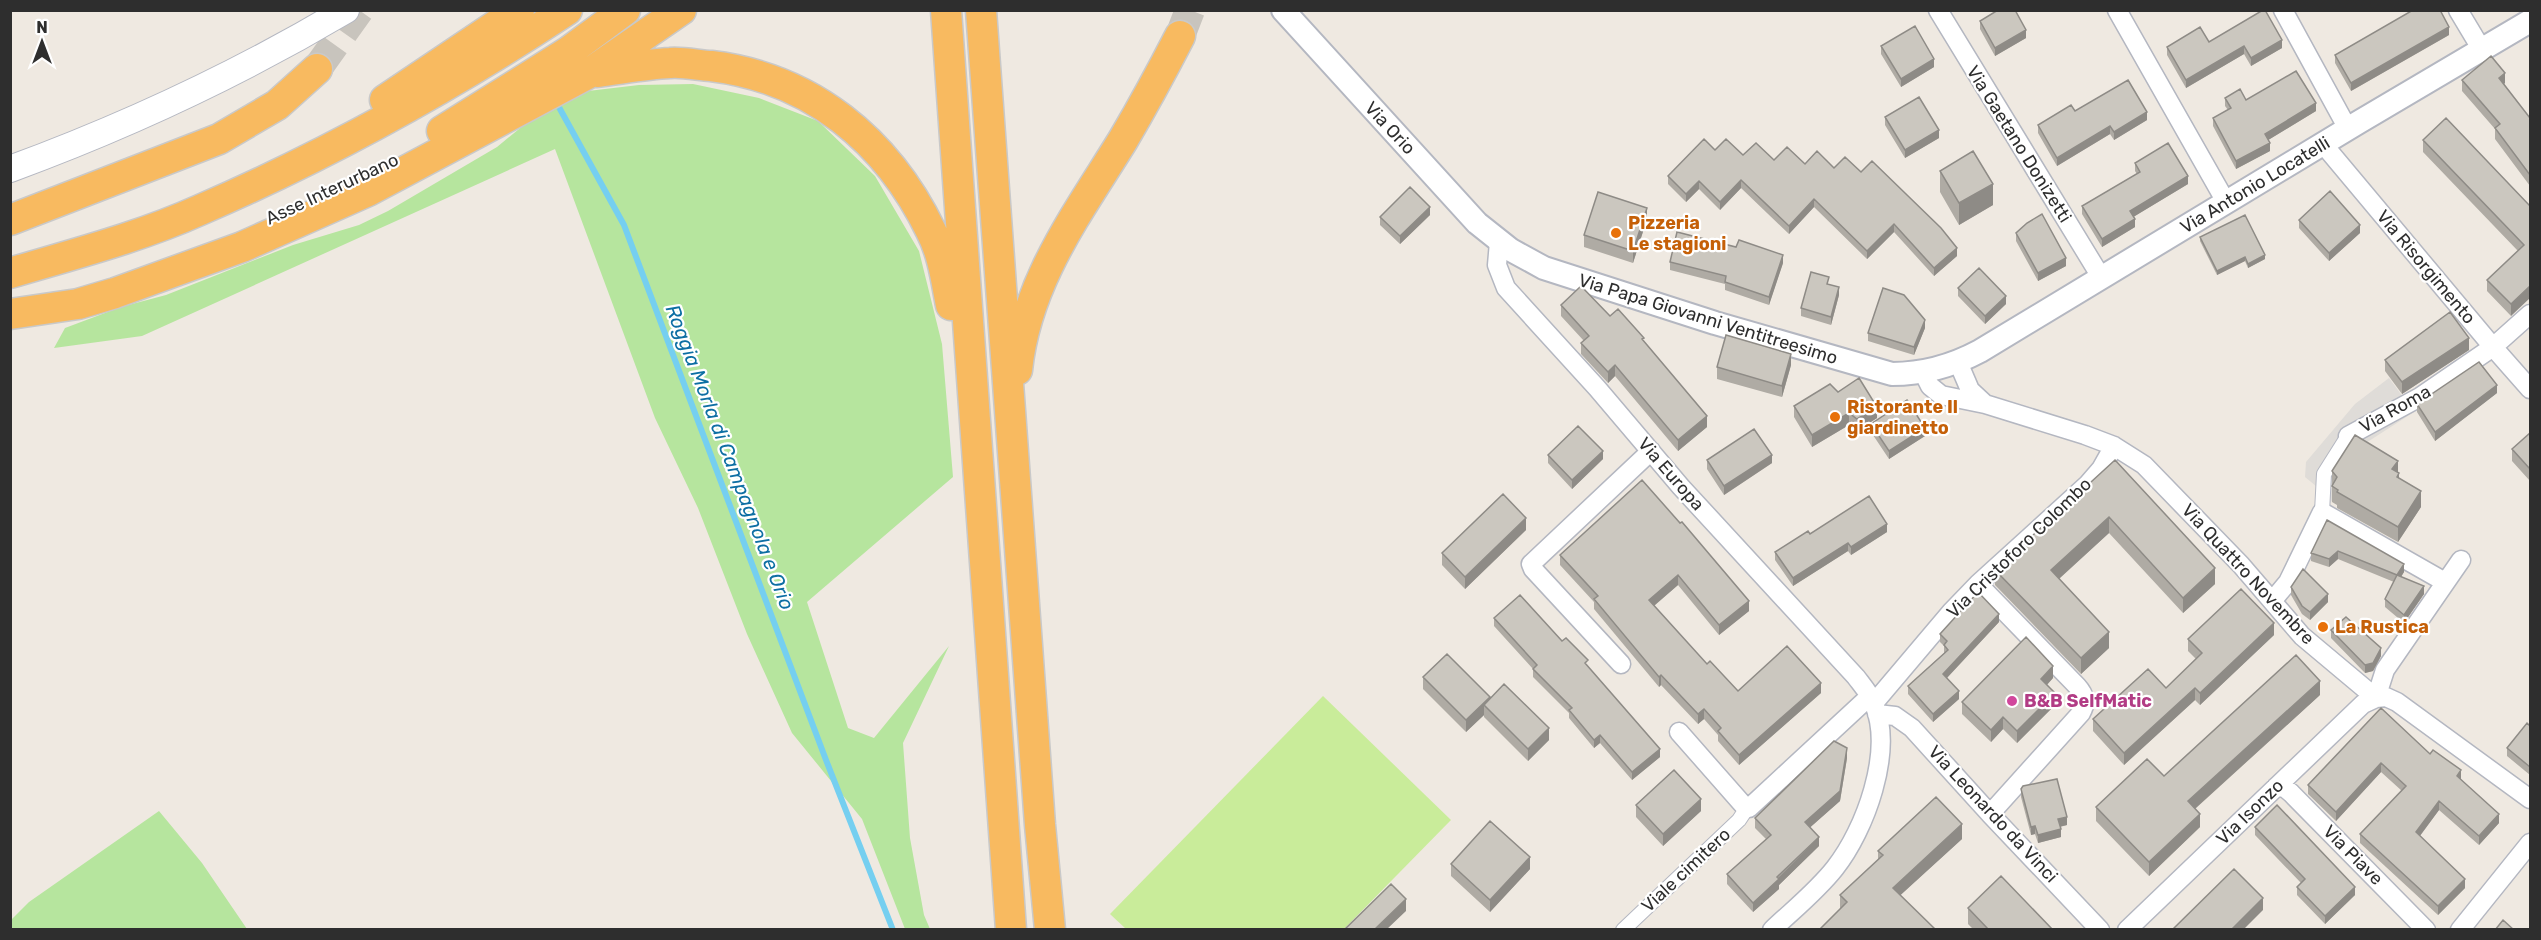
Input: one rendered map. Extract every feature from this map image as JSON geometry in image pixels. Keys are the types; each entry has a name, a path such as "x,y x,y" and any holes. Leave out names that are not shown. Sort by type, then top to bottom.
{"highway":[{"path":"491,46 519,10"},
{"path":"578,68 625,10"},
{"path":"10,314 78,304 115,294 242,247 368,191 514,101 681,10"},
{"path":"946,10 1012,928"},
{"path":"981,10 1040,825 1050,930"},
{"name":"Asse Interurbano","path":"10,273 101,246 199,211 366,130 430,96 491,46 558,17"},
{"path":"1011,429 1018,353 1031,307 1049,261 1068,225 1154,87 1180,36"},
{"path":"578,68 670,63 739,70 777,81 819,101 883,155 932,231 944,265 953,314 965,470 972,510 985,558"},
{"path":"10,220 219,140 277,105 317,69"},
{"name":"Asse Interurbano","path":"10,308 137,271 279,215 514,101"}],"main road":[{"path":"10,170 73,146 185,96 300,38 346,10"}],"street":[{"name":"Via Orio","path":"1283,10 1470,214 1499,242"},
{"name":"Via Gaetano Donizetti","path":"1938,10 2101,278"},
{"path":"2117,10 2226,202"},
{"path":"2283,10 2348,129"},
{"path":"2458,10 2482,50"},
{"name":"Via Antonio Locatelli","path":"1980,351 2530,21"},
{"name":"Via Risorgimento","path":"2323,144 2530,389"},
{"name":"Via Papa Giovanni Ventitreesimo","path":"1499,242 1544,268 1876,372 1892,375 1923,372 1958,363 1980,351"},
{"name":"Via Europa","path":"1499,242 1497,265 1506,288 1651,450 1681,487 1856,677 1874,704"},
{"name":"Via Roma","path":"2273,600 2288,582 2322,512 2324,474 2348,436 2420,398 2493,347 2530,314"},
{"path":"1958,363 1970,390 1985,405"},
{"path":"1923,372 1930,386 1941,395 1985,405 2114,446"},
{"name":"Via Cristoforo Colombo","path":"1747,808 1874,704 1951,612 1978,584 2088,483 2101,469 2114,446"},
{"name":"Via Quattro Novembre","path":"2114,446 2144,465 2159,478 2273,600 2302,636 2376,698 2386,697 2397,702 2530,799"},
{"path":"1621,664 1533,569 1531,564 1651,450"},
{"path":"2322,512 2445,582"},
{"path":"2376,698 2385,670 2461,560"},
{"path":"1978,584 2077,686 2085,702 2081,713 1990,814"},
{"name":"Via Isonzo","path":"2127,930 2364,704 2376,698"},
{"path":"1772,930 1835,868 1859,831 1867,811 1879,758 1874,704"},
{"name":"Via Leonardo da Vinci","path":"1874,704 1912,728 2100,930"},
{"path":"1679,732 1747,808"},
{"name":"Via Piave","path":"2277,786 2291,793 2426,930"},
{"name":"Viale cimitero","path":"1623,930 1739,820 1747,808"},
{"path":"2460,930 2530,843"}],"green space":[{"path":"693,84 759,98 818,121 875,176 919,251 942,344 953,477 807,602 848,728 874,738 949,646 903,743 910,838 924,915 930,929 905,929 862,819 792,733 747,634 698,508 655,418 555,149 142,336 54,348 65,328 121,307 166,295 293,245 359,225 388,211 497,147 530,120 588,91 639,85"},
{"path":"1323,696 1451,820 1344,929 1126,929 1110,914"},
{"path":"159,811 202,863 247,929 11,929 11,920 29,902"}],"shaded area":[{"path":"2389,378 2414,412 2355,450 2331,488 2337,492 2325,512 2322,512 2315,506 2316,486 2305,477 2306,462 2355,404"}],"building":[{"path":"1998,10 2015,10 2026,30 1995,48 1980,21"},
{"path":"2263,10 2282,40 2251,58 2244,46 2186,80 2167,47 2200,27 2209,42"},
{"path":"2413,10 2440,10 2449,27 2351,83 2335,55"},
{"path":"1915,26 1934,59 1901,79 1881,46"},
{"path":"2491,56 2505,73 2499,78 2530,118 2530,175 2495,128 2500,124 2462,80"},
{"path":"2296,71 2316,103 2265,134 2270,143 2236,161 2213,118 2231,108 2225,98 2240,89 2246,100"},
{"path":"2128,80 2147,112 2114,132 2110,126 2057,158 2038,125 2071,105 2075,111"},
{"path":"1919,97 1939,130 1905,150 1885,117"},
{"path":"2446,118 2530,206 2530,286 2511,304 2487,280 2524,245 2423,140"},
{"path":"1704,139 1715,150 1726,139 1743,155 1756,143 1774,160 1787,147 1805,164 1817,151 1834,168 1845,157 1861,172 1872,161 1941,228 1957,248 1934,268 1894,224 1867,251 1814,199 1789,226 1741,180 1720,202 1699,181 1686,194 1668,176"},
{"path":"2168,143 2188,176 2130,211 2135,219 2102,239 2082,206 2140,172 2135,163"},
{"path":"1973,151 1993,184 1959,203 1940,171"},
{"path":"1410,187 1430,207 1400,236 1380,217"},
{"path":"2330,191 2360,225 2329,253 2299,220"},
{"path":"1598,192 1647,208 1633,251 1584,235"},
{"path":"2042,214 2066,258 2038,273 2016,233"},
{"path":"2245,215 2265,255 2248,264 2245,257 2217,271 2200,237"},
{"path":"1677,232 1736,247 1739,240 1783,255 1769,297 1725,282 1726,276 1670,262"},
{"path":"1979,268 2006,296 1985,316 1958,288"},
{"path":"1811,272 1829,277 1827,284 1839,287 1831,317 1801,308"},
{"path":"1581,286 1610,316 1618,309 1707,416 1678,440 1615,365 1608,372 1581,343 1589,336 1561,305"},
{"path":"1883,288 1904,295 1925,320 1914,347 1868,333"},
{"path":"2450,312 2469,338 2402,382 2385,360"},
{"path":"1726,335 1791,354 1782,386 1717,367"},
{"path":"2479,362 2497,385 2435,432 2417,404"},
{"path":"1859,378 1877,407 1857,419 1849,413 1812,435 1794,406 1830,384 1838,392"},
{"path":"1907,400 1925,428 1889,451 1871,424"},
{"path":"1578,426 1603,451 1572,480 1548,455"},
{"path":"1754,429 1772,455 1724,486 1707,460"},
{"path":"2530,433 2530,469 2512,449"},
{"path":"2355,435 2398,461 2392,469 2399,473 2397,477 2421,491 2398,527 2337,492 2338,490 2332,486 2337,477 2332,471"},
{"path":"2115,460 2215,568 2183,598 2109,517 2051,570 2109,632 2081,658 1995,570"},
{"path":"1642,480 1680,523 1682,522 1749,601 1719,625 1678,575 1649,600 1707,664 1710,661 1738,691 1787,646 1821,683 1739,755 1718,731 1721,728 1704,709 1698,714 1661,675 1659,677 1594,599 1598,596 1560,555"},
{"path":"1503,494 1526,518 1465,577 1442,553"},
{"path":"1869,496 1887,524 1851,547 1848,543 1793,578 1775,552 1808,531 1810,534"},
{"path":"2327,520 2404,564 2397,575 2338,551 2329,559 2311,553"},
{"path":"2303,569 2328,594 2310,612 2302,606 2291,587"},
{"path":"2397,575 2424,586 2404,615 2385,599"},
{"path":"2241,589 2274,623 2200,693 2195,688 2124,753 2093,719 2148,669 2166,688 2202,653 2188,639"},
{"path":"1978,592 1999,614 1943,674 1959,691 1933,714 1908,686 1948,650 1944,645 1947,641 1940,634"},
{"path":"1520,595 1562,641 1566,638 1588,660 1585,663 1660,749 1632,772 1600,735 1594,740 1569,710 1572,708 1533,669 1537,665 1494,618"},
{"path":"2346,617 2381,648 2373,663 2365,665 2331,630"},
{"path":"2026,637 2053,666 2041,679 2055,693 2017,731 2003,717 1991,730 1962,702"},
{"path":"1447,654 1490,697 1466,720 1423,677"},
{"path":"2296,655 2320,681 2188,801 2200,814 2149,862 2096,807 2147,759 2164,776"},
{"path":"1504,684 1549,728 1528,749 1484,705"},
{"path":"2381,708 2430,754 2433,750 2461,770 2457,776 2499,814 2479,836 2439,801 2416,832 2465,879 2438,906 2360,834 2406,786 2381,763 2336,812 2308,785"},
{"path":"2527,723 2530,726 2530,767 2507,748"},
{"path":"1834,741 1847,748 1840,791 1805,822 1819,837 1753,903 1727,874 1771,835 1755,818"},
{"path":"1674,770 1701,799 1663,834 1636,805"},
{"path":"2057,779 2067,817 2058,819 2061,829 2038,835 2035,826 2031,827 2021,789 2023,786"},
{"path":"1936,797 1962,824 1893,888 1936,930 1819,930 1847,902 1840,895 1883,855 1878,851"},
{"path":"2277,805 2355,887 2325,916 2297,887 2305,879 2255,827"},
{"path":"1490,821 1530,857 1490,900 1451,864"},
{"path":"2234,869 2263,898 2231,930 2172,930"},
{"path":"2001,876 2053,930 1989,930 1968,908"},
{"path":"1391,884 1406,899 1374,930 1344,930"},
{"path":"2503,920 2514,930 2495,930"}],"waterway":[{"name":"Roggia Morla di Campagnola e Orio","path":"555,100 624,225 826,760 893,930"}],"tunnel":[{"path":"317,69 359,10"},
{"path":"1180,36 1190,10"}],"place":[{"name":"Pizzeria Le stagioni","path":"1616,233"},
{"name":"Ristorante Il giardinetto","path":"1835,417"},
{"name":"La Rustica","path":"2323,627"},
{"name":"B&B SelfMatic","path":"2012,701"}]}
